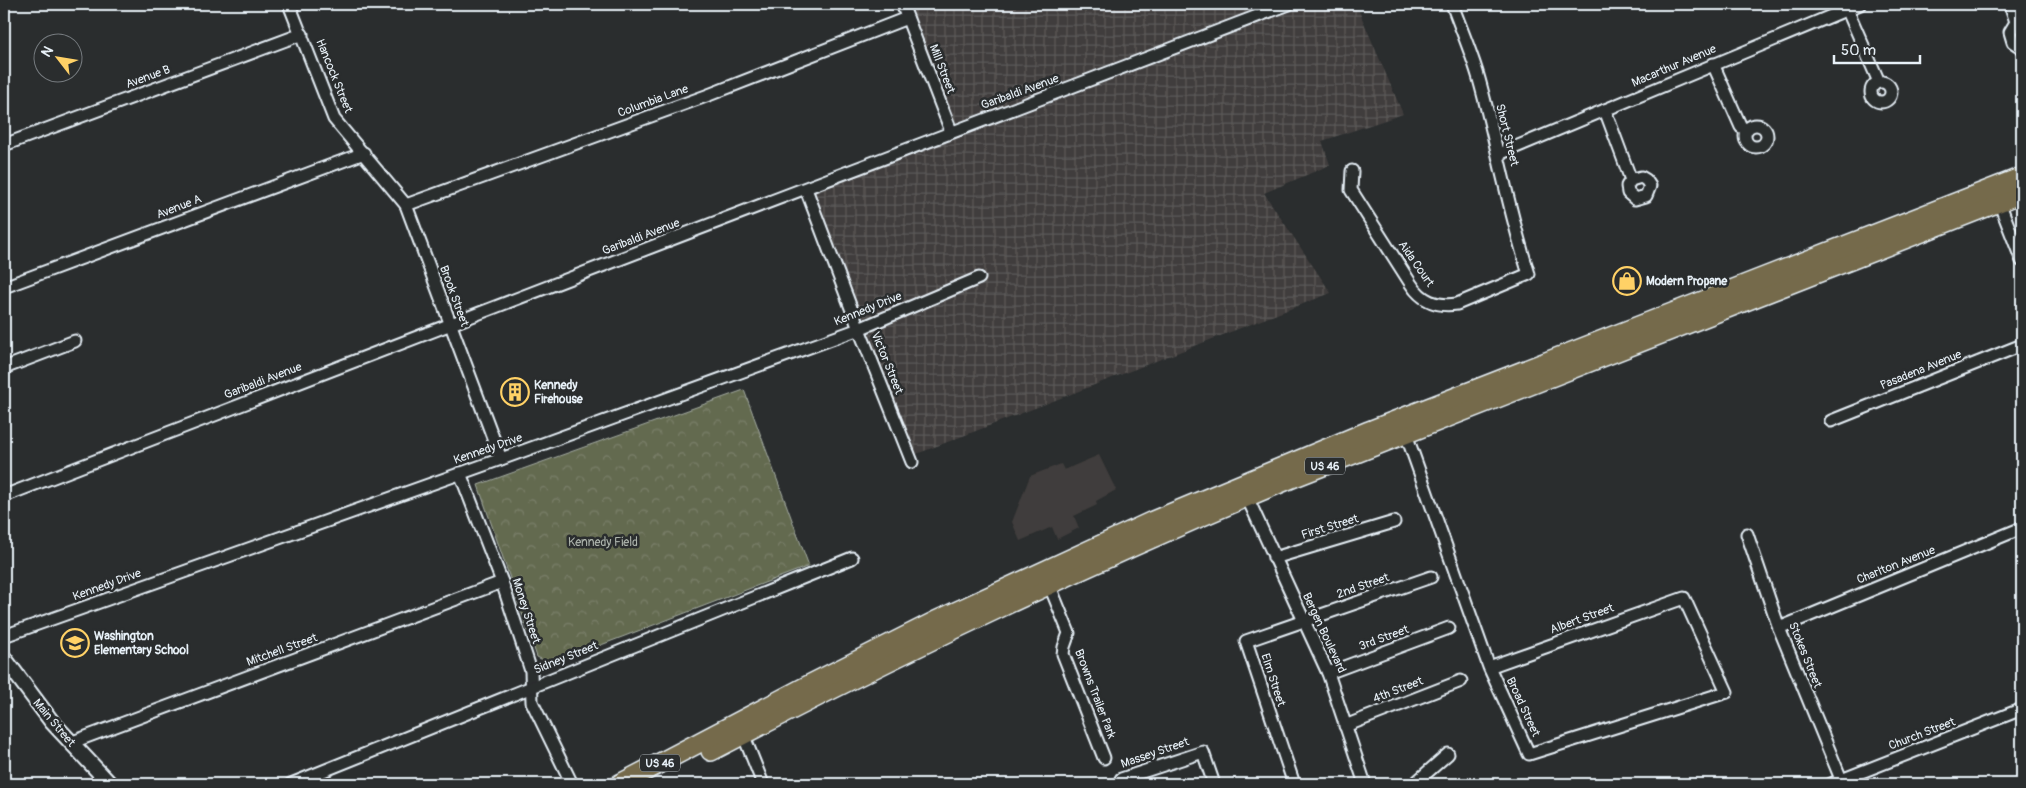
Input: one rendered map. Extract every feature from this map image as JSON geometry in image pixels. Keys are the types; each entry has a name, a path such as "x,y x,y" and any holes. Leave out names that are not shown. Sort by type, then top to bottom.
{"highway":[{"name":"US 46","path":"620,784 936,621 1033,575 1214,494 1378,427 2022,177"},
{"name":"US 46","path":"648,784 913,648 1049,584 1247,497 2022,193"}],"street":[{"name":"Hancock Street","path":"289,4 334,119 364,153"},
{"name":"Mill Street","path":"902,4 951,131"},
{"name":"Garibaldi Avenue","path":"4,496 806,189 951,131 1289,4"},
{"name":"Short Street","path":"1452,4 1478,76 1499,154 1514,230 1529,274"},
{"name":"Macarthur Avenue","path":"1499,154 1860,4"},
{"path":"2010,4 2019,20 2012,26 2011,37 2017,46 2022,48"},
{"path":"1847,9 1878,82"},
{"name":"Columbia Lane","path":"406,204 706,96 907,18"},
{"name":"Avenue B","path":"4,145 302,34"},
{"path":"1713,64 1741,127 1747,130"},
{"path":"1605,110 1631,180"},
{"name":"Brook Street","path":"364,153 406,204 501,459"},
{"name":"Avenue A","path":"4,287 364,153"},
{"name":"Aida Court","path":"1352,171 1351,190 1410,284 1425,300 1445,306 1457,304 1529,274"},
{"name":"Victor Street","path":"806,189 912,462"},
{"path":"1999,202 2022,260"},
{"name":"Kennedy Drive","path":"4,636 859,329 979,278"},
{"path":"4,368 75,341"},
{"name":"Pasadena Avenue","path":"1831,421 2022,345"},
{"name":"Broad Street","path":"1406,434 1489,667 1529,754 1728,692 1684,598"},
{"name":"Money Street","path":"460,473 502,582 531,671 533,686 532,702 572,784"},
{"name":"Bergen Boulevard","path":"1247,497 1328,673 1365,784"},
{"name":"First Street","path":"1274,558 1394,522"},
{"name":"Charlton Avenue","path":"1779,628 2022,528"},
{"name":"Stokes Street","path":"1747,534 1779,628 1838,783"},
{"name":"Sidney Street","path":"291,784 852,558"},
{"name":"2nd Street","path":"1304,621 1431,577"},
{"name":"Mitchell Street","path":"70,743 502,582"},
{"name":"Browns Trailer Park","path":"1049,584 1069,632 1063,654 1104,758"},
{"name":"Albert Street","path":"1489,667 1684,598"},
{"name":"Elm Street","path":"1294,784 1246,641 1304,621"},
{"name":"3rd Street","path":"1328,673 1449,628"},
{"name":"Main Street","path":"4,658 26,690 70,743 110,784"},
{"name":"4th Street","path":"1345,726 1461,681"},
{"name":"Church Street","path":"1838,783 2022,709"},
{"path":"744,734 763,784"},
{"name":"Massey Street","path":"1123,784 1121,779 1204,752 1214,784"},
{"path":"1414,784 1448,754"}],"shaded area":[{"path":"907,4 1356,4 1403,114 1322,141 1330,165 1264,193 1331,293 914,455 804,187 949,130"},
{"path":"1099,455 1116,490 1096,501 1097,505 1074,516 1079,528 1057,539 1052,527 1020,541 1012,522 1030,476 1061,464 1064,470"}],"green space":[{"name":"Kennedy Field","path":"744,390 809,566 551,664 537,657 478,485"}],"place":[{"name":"Modern Propane","path":"1627,281"},
{"name":"Kennedy Firehouse","path":"515,392"},
{"name":"Washington Elementary School","path":"75,643"}]}
